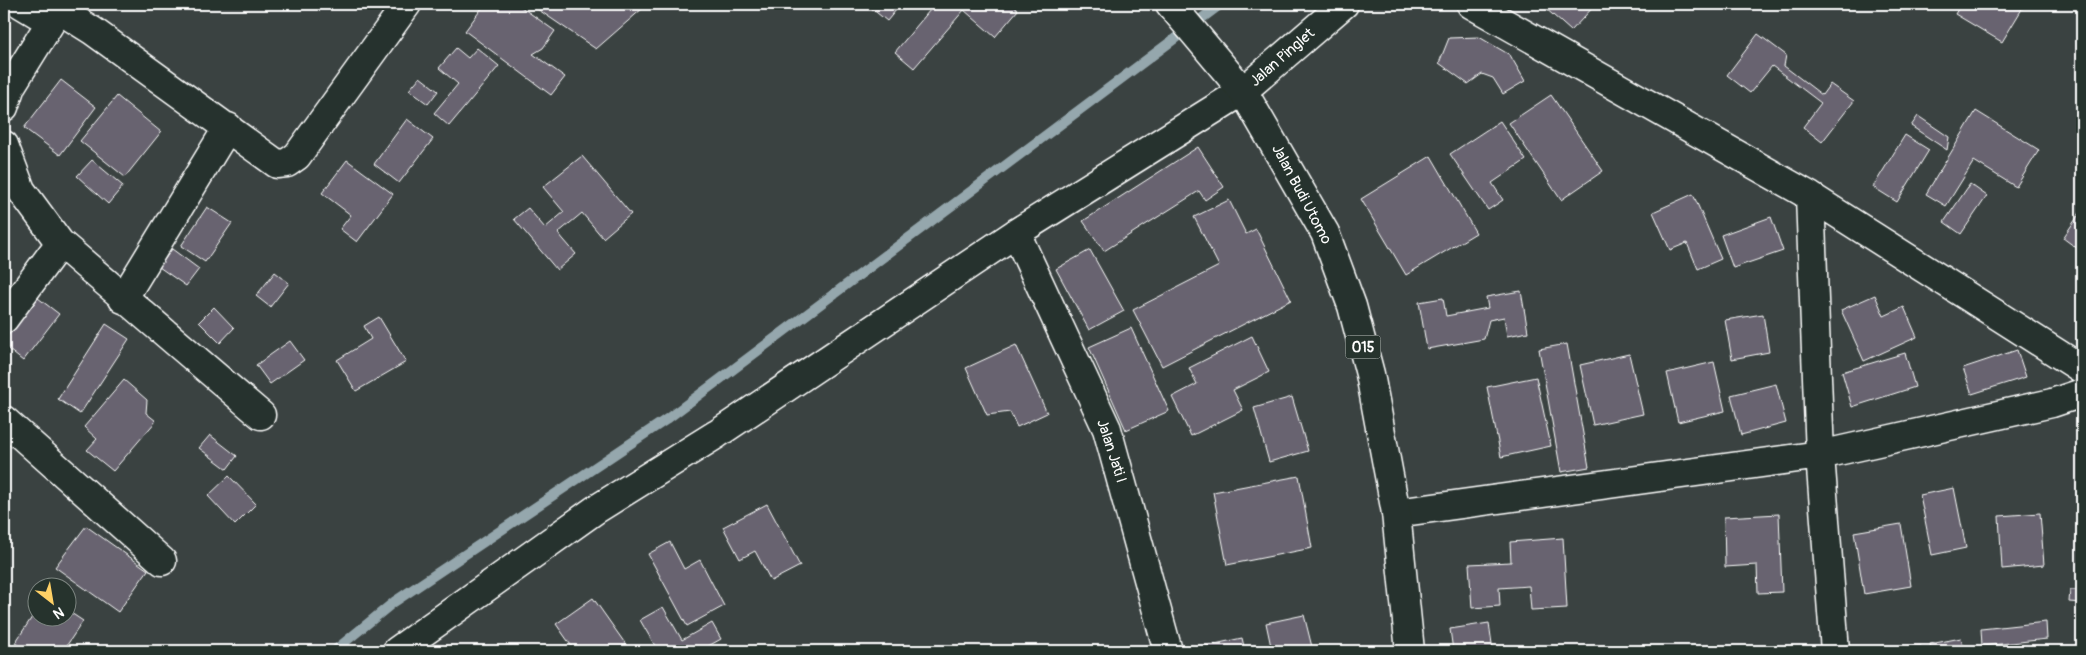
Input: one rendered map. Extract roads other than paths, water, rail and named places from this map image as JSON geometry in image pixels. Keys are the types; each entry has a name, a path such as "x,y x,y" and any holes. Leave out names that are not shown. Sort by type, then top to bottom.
{"street":[{"path":"20,4 57,12 93,31 277,164 286,163 297,156 407,4"},
{"name":"Jalan Pinglet","path":"397,651 595,510 716,434 1016,233 1236,82 1344,4"},
{"path":"1471,4 1810,196 2082,369"},
{"name":"Jalan Budi Utomo","path":"1173,6 1236,82 1325,233 1349,297 1370,374 1396,513 1410,651"},
{"path":"4,107 11,86 57,12"},
{"path":"123,299 228,127"},
{"path":"4,146 21,190 60,243 123,299 261,415"},
{"path":"1810,196 1820,455 1834,651"},
{"name":"Jalan Jati I","path":"1016,233 1107,429 1168,651"},
{"path":"4,319 60,243"},
{"path":"1396,513 1820,455 2052,403 2082,393"},
{"path":"4,420 162,561"}],"waterway":[{"path":"334,651 394,602 667,419 1221,4"}]}
